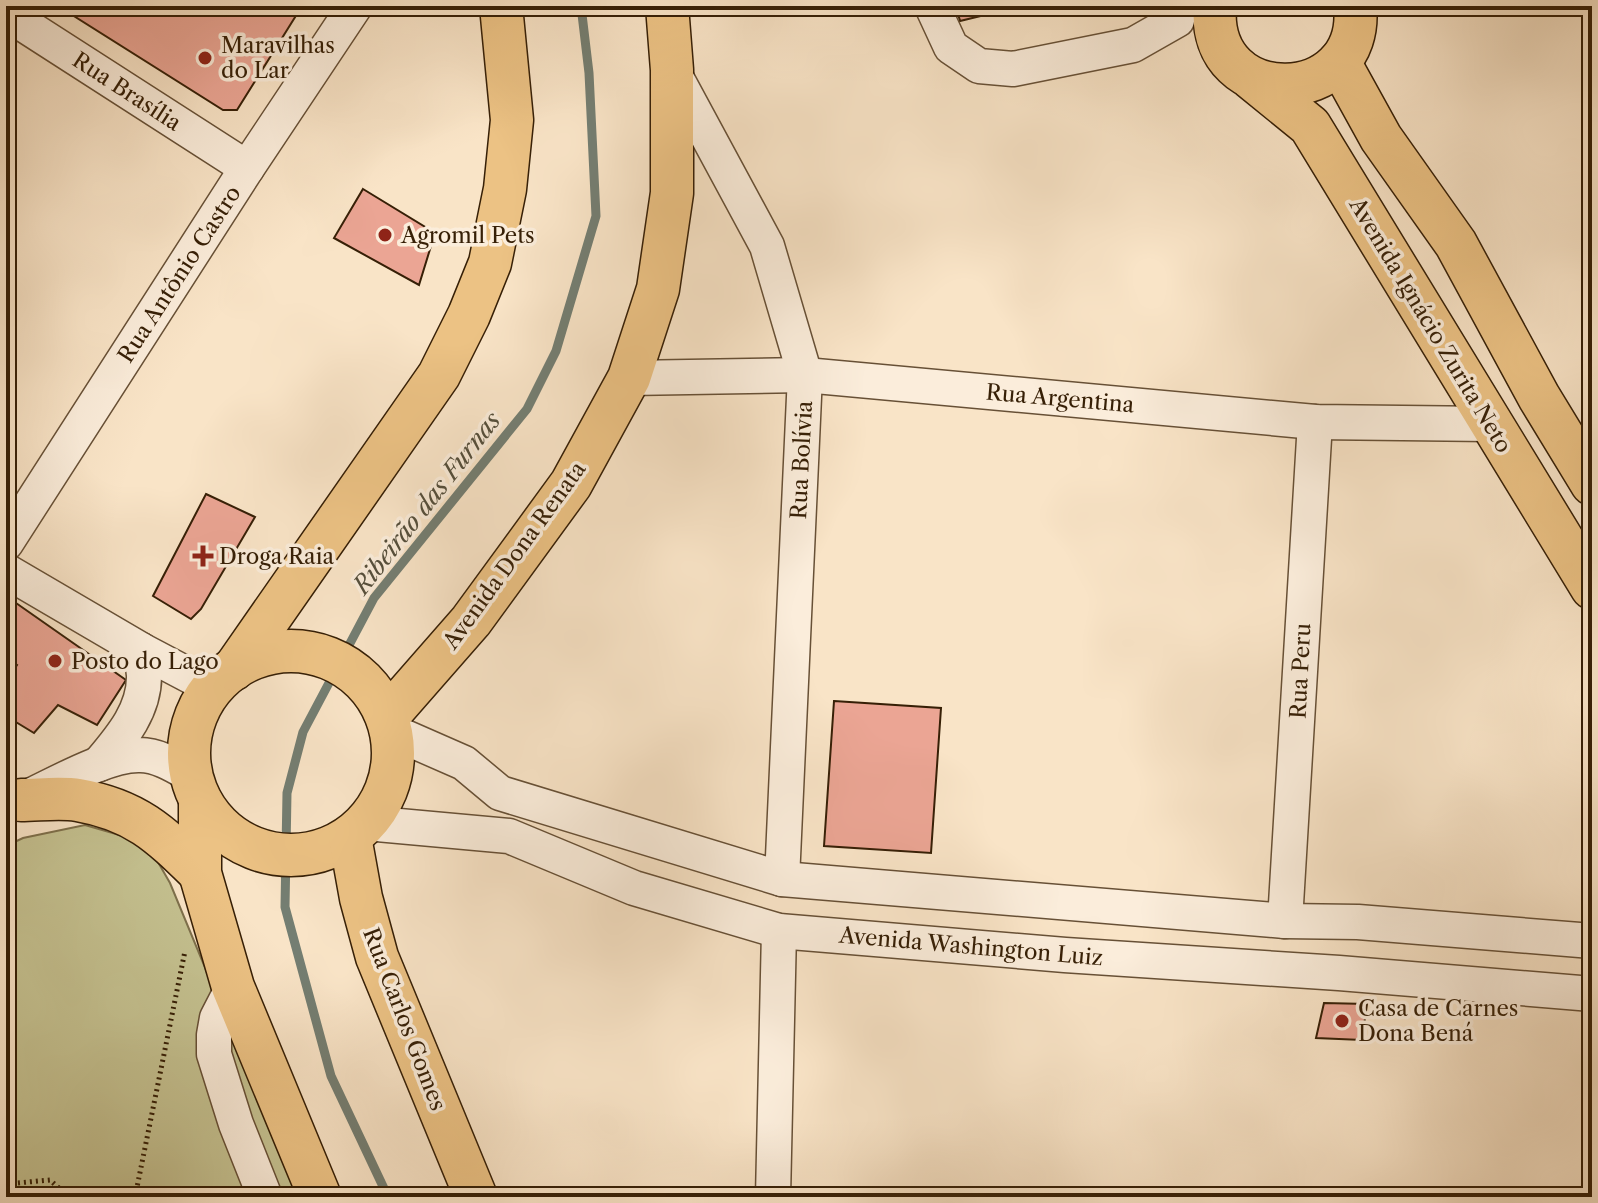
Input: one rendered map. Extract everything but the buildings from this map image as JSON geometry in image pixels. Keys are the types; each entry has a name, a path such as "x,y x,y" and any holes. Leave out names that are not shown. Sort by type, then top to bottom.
{"main road":[{"path":"320,1197 233,987 200,873 190,738 198,711 439,375 469,315 490,263 505,189 512,120 501,6"},
{"name":"Avenida Dona Renata","path":"384,713 471,621 571,484 629,378 658,289 672,193 672,70 667,6"},
{"name":"Avenida Ignácio Zurita Neto","path":"1215,6 1214,21 1219,44 1232,64 1310,126 1592,588"},
{"path":"1251,78 1274,86 1298,86 1320,78 1339,62 1351,42 1356,19 1355,6"},
{"path":"1339,62 1381,138 1456,244 1539,397 1592,484"},
{"path":"196,788 221,828 250,847 284,855 345,837 384,796 393,764 384,713 350,669 322,655 292,651 262,655 224,678"},
{"path":"13,804 76,800 130,814 163,837 200,873"},
{"name":"Rua Carlos Gomes","path":"345,837 377,957 476,1197"}],"street":[{"name":"Rua Antônio Castro","path":"6,543 355,6"},
{"path":"932,6 951,47 979,66 1013,69 1133,45 1177,20 1180,6"},
{"name":"Rua Brasília","path":"6,13 247,168"},
{"name":"Rua Bolívia","path":"672,70 767,246 805,375 782,879"},
{"name":"Rua Argentina","path":"629,378 805,375 1315,422 1490,424"},
{"name":"Rua Peru","path":"1285,921 1315,422"},
{"path":"6,571 141,650 224,678"},
{"path":"99,764 123,735 138,708 144,679 141,650"},
{"path":"384,713 464,763 500,793 782,879 1285,921 1358,922 1592,941"},
{"path":"13,804 99,764 141,755 166,761 196,788"},
{"name":"Avenida Washington Luiz","path":"345,837 509,836 634,888 779,931 1592,994"},
{"path":"773,1197 779,931"},
{"path":"233,987 217,1018 214,1054 236,1124 265,1197"}],"path":[{"path":"135,1197 185,950"},
{"path":"6,1184 50,1180 69,1197"}],"shaded area":[{"path":"85,825 147,843 170,883 300,1197 6,1197 6,846 23,838"}],"waterway":[{"name":"Ribeirão das Furnas","path":"388,1197 331,1076 285,907 287,793 303,732 374,598 527,409 556,351 596,216 589,73 581,6"}],"place":[{"name":"Maravilhas do Lar","path":"205,58"},
{"name":"Agromil Pets","path":"385,235"},
{"name":"Droga Raia","path":"203,556"},
{"name":"Posto do Lago","path":"55,661"},
{"name":"Casa de Carnes Dona Bená","path":"1342,1021"}]}
